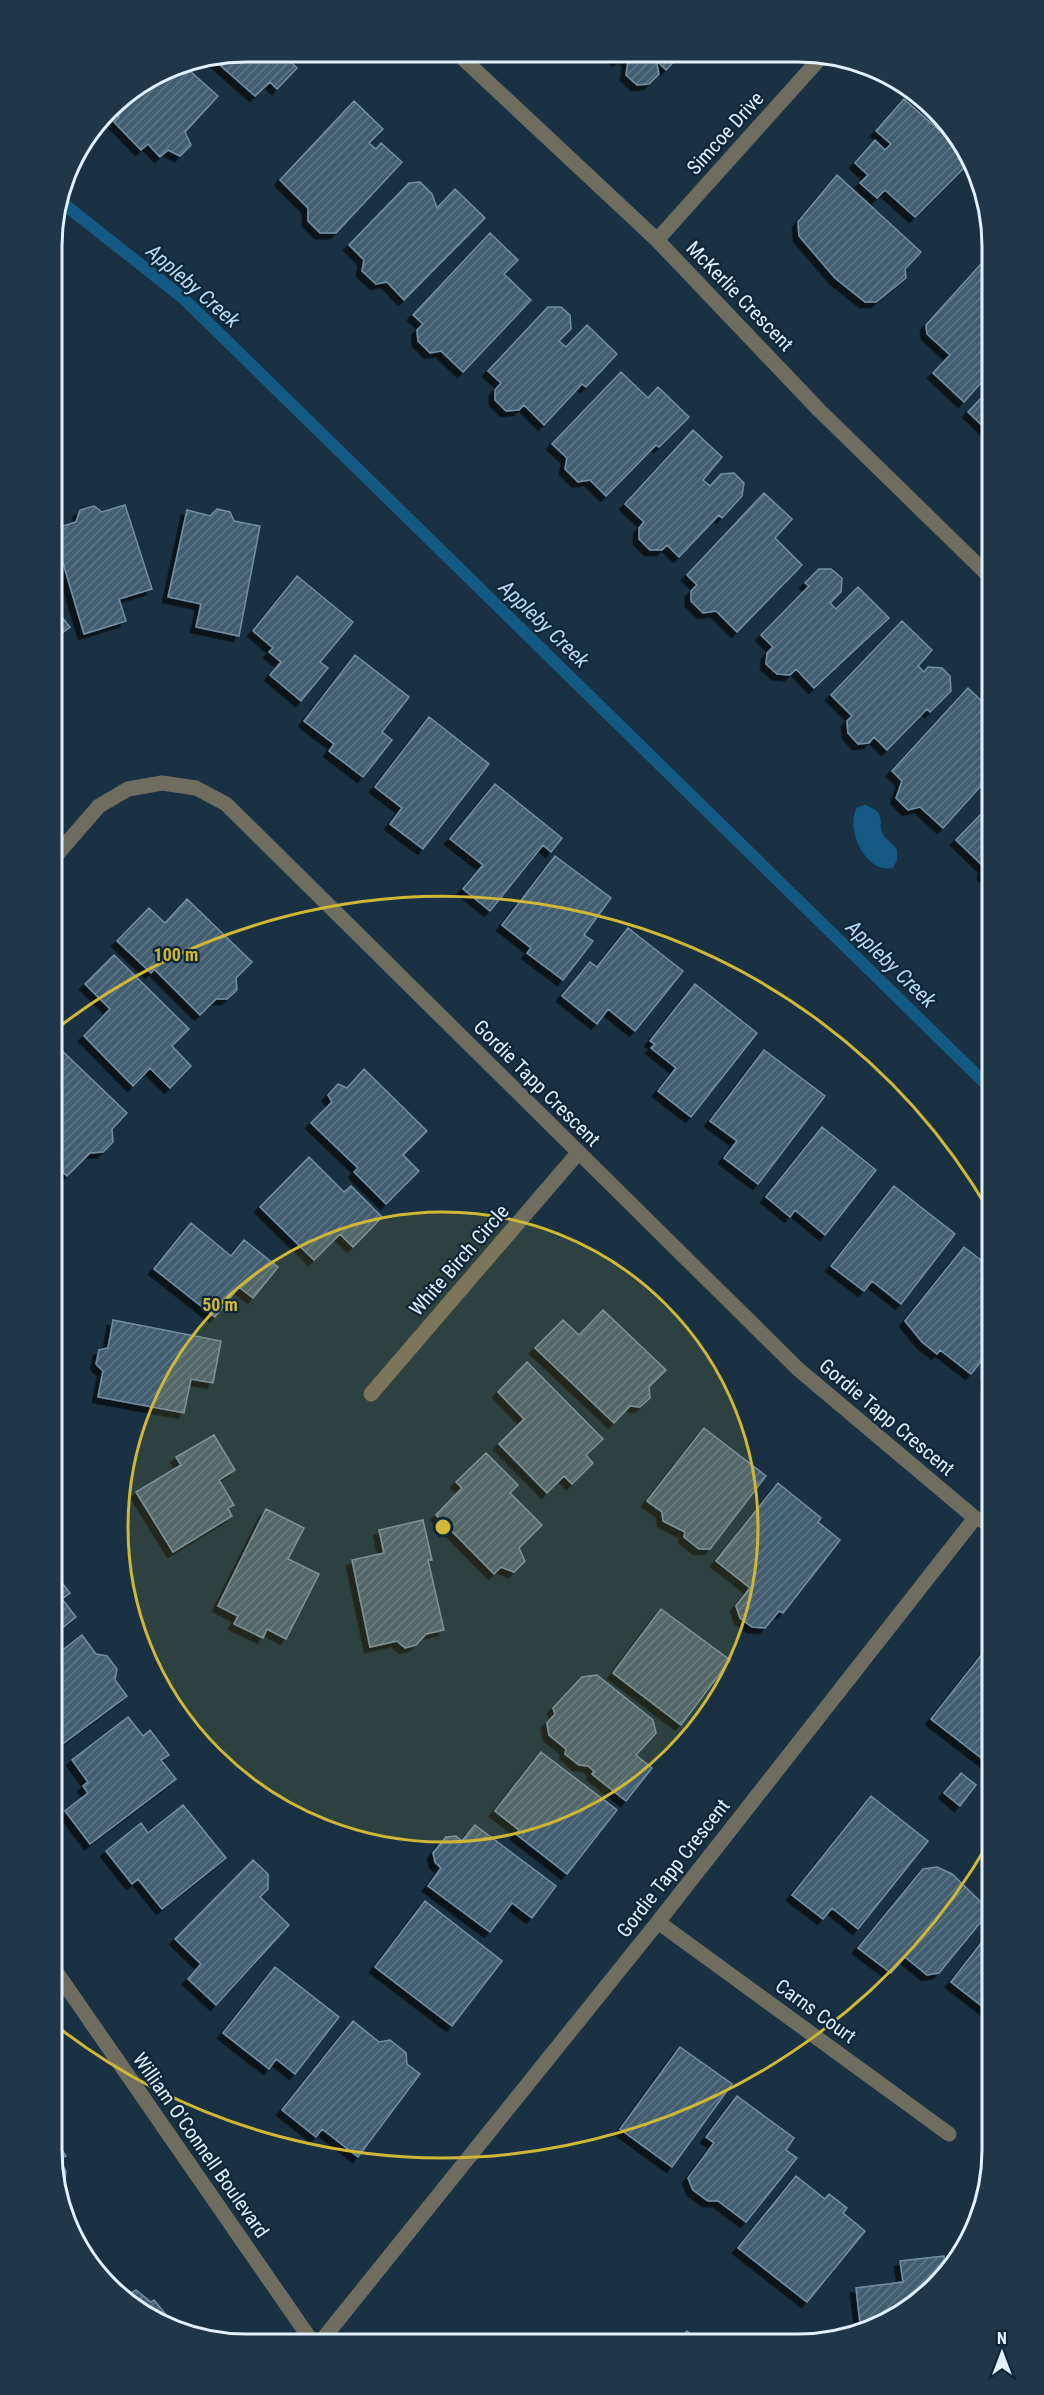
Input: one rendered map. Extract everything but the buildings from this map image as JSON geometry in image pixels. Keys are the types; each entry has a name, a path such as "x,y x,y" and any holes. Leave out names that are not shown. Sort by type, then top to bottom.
{"street":[{"name":"McKerlie Crescent","path":"466,62 657,240 819,410 982,569"},
{"name":"Simcoe Drive","path":"657,240 816,63"},
{"name":"Gordie Tapp Crescent","path":"62,849 99,806 128,789 162,783 196,788 226,804 798,1369 975,1518 658,1922 327,2334"},
{"name":"White Birch Circle","path":"371,1394 578,1154"},
{"path":"975,1518 982,1521"},
{"name":"Carns Court","path":"658,1922 949,2134"},
{"name":"William O'Connell Boulevard","path":"62,1980 307,2334"}],"water":[{"path":"865,805 877,812 884,836 897,850 897,860 893,868 883,868 874,864 860,848 856,837 854,816 857,807"}],"waterway":[{"name":"Appleby Creek","path":"66,206 183,298 982,1080"}]}
